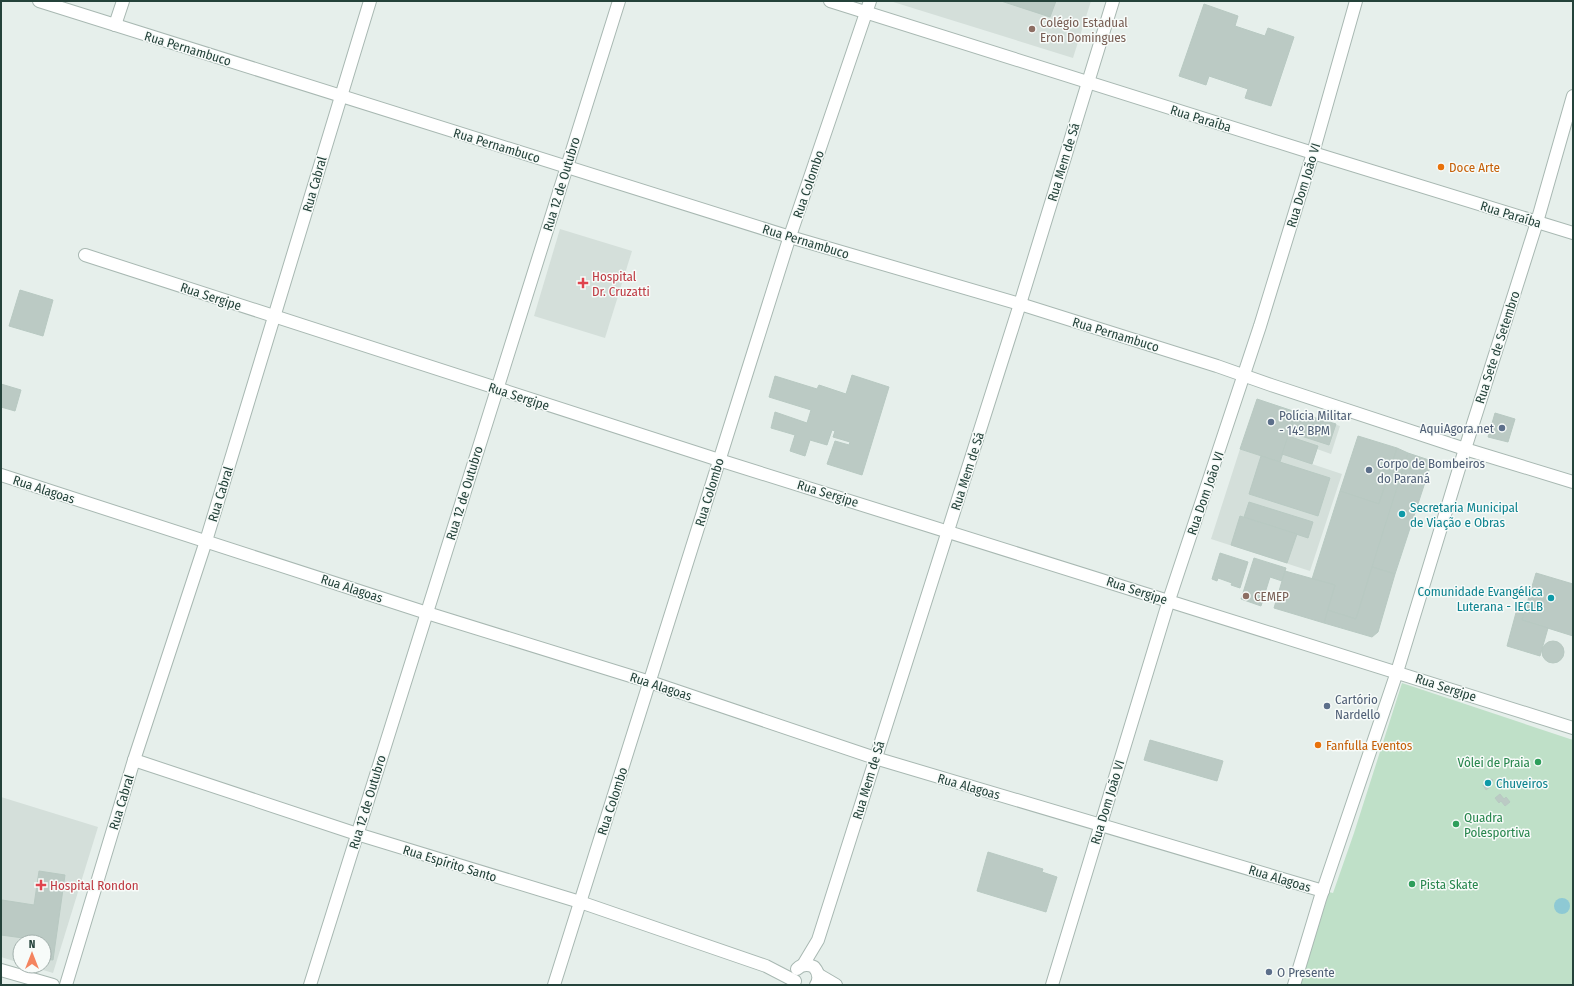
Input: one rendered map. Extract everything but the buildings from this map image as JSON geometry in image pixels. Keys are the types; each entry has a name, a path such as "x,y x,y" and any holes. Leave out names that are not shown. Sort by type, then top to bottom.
{"street":[{"name":"Rua Pernambuco","path":"39,1 790,237 1020,304 1217,366 1465,449 1573,482"},
{"path":"115,25 123,1"},
{"name":"Rua Cabral","path":"66,985 134,760 206,541 370,1"},
{"name":"Rua 12 de Outubro","path":"310,985 619,1"},
{"name":"Rua Paraíba","path":"830,1 868,6 1087,83 1573,233"},
{"name":"Rua Mem de Sá","path":"796,984 795,972 801,967 818,940 1020,304 1113,1"},
{"name":"Rua Dom João VI","path":"1052,985 1169,600 1260,326 1313,153 1356,1"},
{"name":"Rua Colombo","path":"554,985 790,237 868,6"},
{"name":"Rua Sete de Setembro","path":"1294,985 1323,891 1397,672 1465,449 1537,222 1573,96"},
{"name":"Rua Sergipe","path":"85,255 719,460 948,530 1573,728"},
{"name":"Rua Alagoas","path":"1,475 427,613 650,682 875,758 1323,891"},
{"name":"Rua Espírito Santo","path":"134,760 357,834 580,902 766,966 796,984"},
{"name":"Rua Mem de Sá","path":"817,977 818,940"},
{"name":"Rua Espírito Santo","path":"766,966 811,966 817,977"},
{"path":"1,970 53,985"},
{"path":"817,977 836,985"}],"shaded area":[{"name":"Colégio Estadual Eron Domingues","path":"890,1 1091,1 1073,58"},
{"name":"Hospital Dr. Cruzatti","path":"560,229 632,251 605,338 534,316"},
{"path":"1296,412 1340,426 1331,454 1317,449 1312,464 1342,474 1310,571 1211,539 1240,449 1280,462"},
{"name":"Hospital Rondon","path":"1,797 98,827 53,973 52,934 12,934 12,960 1,957"}],"green space":[{"path":"1402,683 1573,740 1573,985 1300,985 1302,966 1307,964 1329,892 1333,893 1354,833"}],"water":[{"path":"1562,898 1568,900 1570,906 1568,912 1562,914 1556,912 1554,906 1556,900"}],"place":[{"name":"Colégio Estadual Eron Domingues","path":"1032,29"},
{"name":"Doce Arte","path":"1441,167"},
{"name":"Hospital Dr. Cruzatti","path":"583,283"},
{"name":"Polícia Militar - 14º BPM","path":"1271,422"},
{"name":"AquiAgora.net","path":"1502,428"},
{"name":"Corpo de Bombeiros do Paraná","path":"1369,470"},
{"name":"Secretaria Municipal de Viação e Obras","path":"1402,514"},
{"name":"CEMEP","path":"1246,596"},
{"name":"Comunidade Evangélica Luterana - IECLB","path":"1551,598"},
{"name":"Cartório Nardello","path":"1327,706"},
{"name":"Fanfulla Eventos","path":"1318,745"},
{"name":"Vôlei de Praia","path":"1538,762"},
{"name":"Chuveiros","path":"1488,783"},
{"name":"Quadra Polesportiva","path":"1456,824"},
{"name":"Pista Skate","path":"1412,884"},
{"name":"Hospital Rondon","path":"41,885"},
{"name":"O Presente","path":"1269,972"}]}
